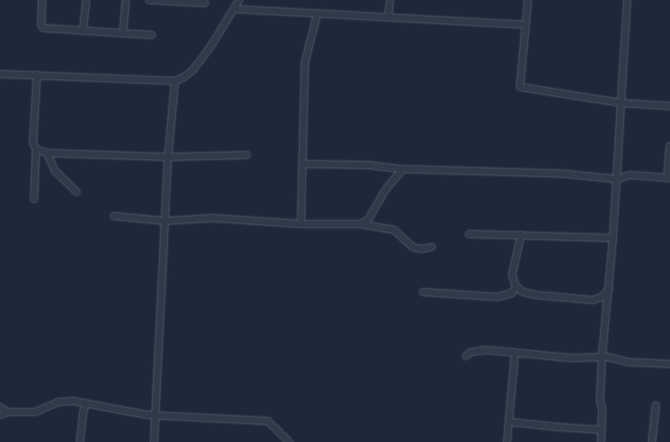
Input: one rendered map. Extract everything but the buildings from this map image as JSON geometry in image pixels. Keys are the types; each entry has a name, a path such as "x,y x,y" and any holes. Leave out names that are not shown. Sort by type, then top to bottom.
{"street":[{"path":"42,0 41,27 152,35"},
{"path":"83,31 86,0"},
{"path":"123,33 126,0"},
{"path":"149,0 205,3"},
{"path":"0,74 175,80 184,77 193,70 211,46 239,0"},
{"path":"388,17 390,0"},
{"path":"528,0 520,86 622,103 670,106"},
{"path":"602,442 600,400 602,356 613,238 627,0"},
{"path":"234,10 526,25"},
{"path":"301,224 305,62 317,15"},
{"path":"34,199 36,149 33,143 37,75"},
{"path":"154,442 168,157 175,80"},
{"path":"302,164 368,165 404,169 567,174 616,179 630,175 668,178 670,146"},
{"path":"36,149 47,153 168,157 247,155"},
{"path":"47,153 55,171 77,192"},
{"path":"360,224 368,220 386,189 404,169"},
{"path":"114,216 165,220 213,218 301,224 360,224 394,230 413,248 422,250 432,247"},
{"path":"469,234 613,238"},
{"path":"521,235 512,275 516,286 523,292 536,295 593,300 602,297 609,289"},
{"path":"423,292 498,297 512,293 516,286"},
{"path":"466,356 471,352 487,350 571,358 602,356 628,362 670,364"},
{"path":"507,442 510,422 515,352"},
{"path":"0,415 8,412 36,412 65,401 156,415 268,421 289,442"},
{"path":"80,442 83,413 86,404"},
{"path":"652,442 656,405"},
{"path":"0,407 8,412"},
{"path":"510,422 602,430"}]}
